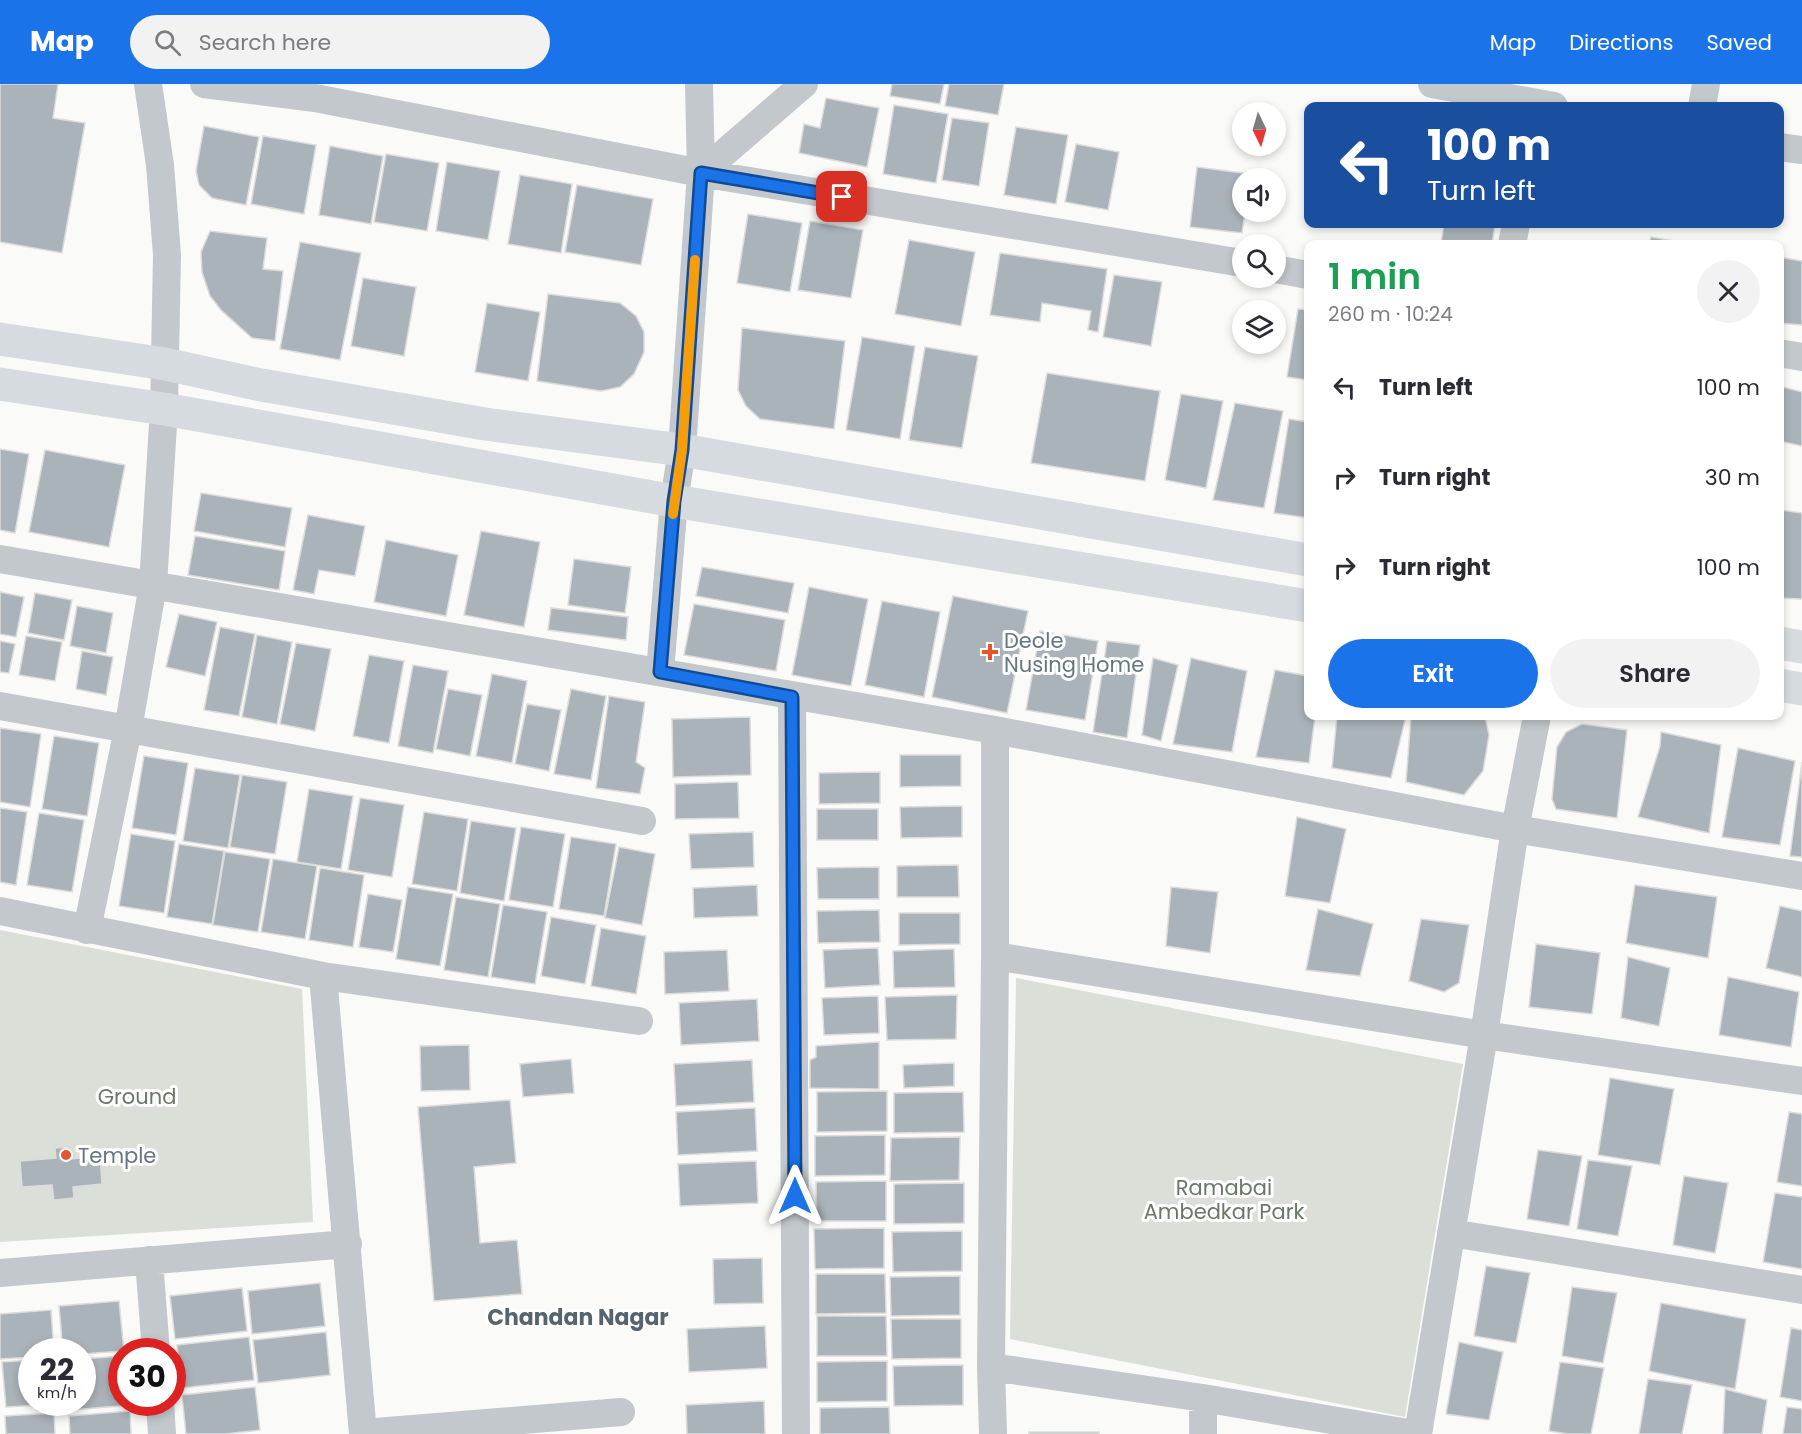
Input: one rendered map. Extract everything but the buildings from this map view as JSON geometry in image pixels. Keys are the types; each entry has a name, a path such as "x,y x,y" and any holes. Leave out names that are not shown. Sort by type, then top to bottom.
{"main road":[{"path":"0,339 165,364 256,384 485,424 682,450 1304,559"},
{"path":"0,384 164,410 674,501 1304,605"},
{"path":"1784,644 1802,647"},
{"path":"1784,686 1802,689"}],"street":[{"path":"87,930 128,729 153,585 164,410 167,255 160,165 148,84"},
{"path":"204,84 367,96 701,173 1232,262"},
{"path":"660,672 674,501 682,450 701,173 699,84"},
{"path":"701,173 804,84"},
{"path":"1432,84 1530,99"},
{"path":"1702,102 1706,84"},
{"path":"1784,148 1802,150"},
{"path":"1286,271 1304,273"},
{"path":"1784,354 1802,357"},
{"path":"0,559 660,672 792,697 995,730 1515,829 1802,876"},
{"path":"792,697 796,1434"},
{"path":"0,706 642,821"},
{"path":"991,1367 1203,1398 1416,1434 1484,1035 1515,829 1536,720"},
{"path":"993,1434 991,1367 995,730"},
{"path":"0,911 323,976 639,1021"},
{"path":"995,956 1484,1035 1802,1081"},
{"path":"323,976 363,1433 621,1412"},
{"path":"1451,1233 1802,1290"},
{"path":"0,1273 348,1244"},
{"path":"149,1260 155,1338"},
{"path":"1203,1398 1203,1434"},
{"path":"161,1416 162,1434"}],"green space":[{"name":"Ground","path":"0,930 302,989 313,1222 0,1242"},
{"name":"Ramabai Ambedkar Park","path":"1016,978 1463,1064 1405,1417 1010,1339"}],"slow traffic":[{"path":"673,514 682,450 695,260"}],"place":[{"name":"Deole Nusing Home","path":"990,652"},
{"name":"Temple","path":"66,1155"}],"district":[{"name":"Chandan Nagar","path":"578,1317"}],"route":[{"path":"795,1196 792,697 660,672 674,501 682,450 701,173 842,197"}]}
